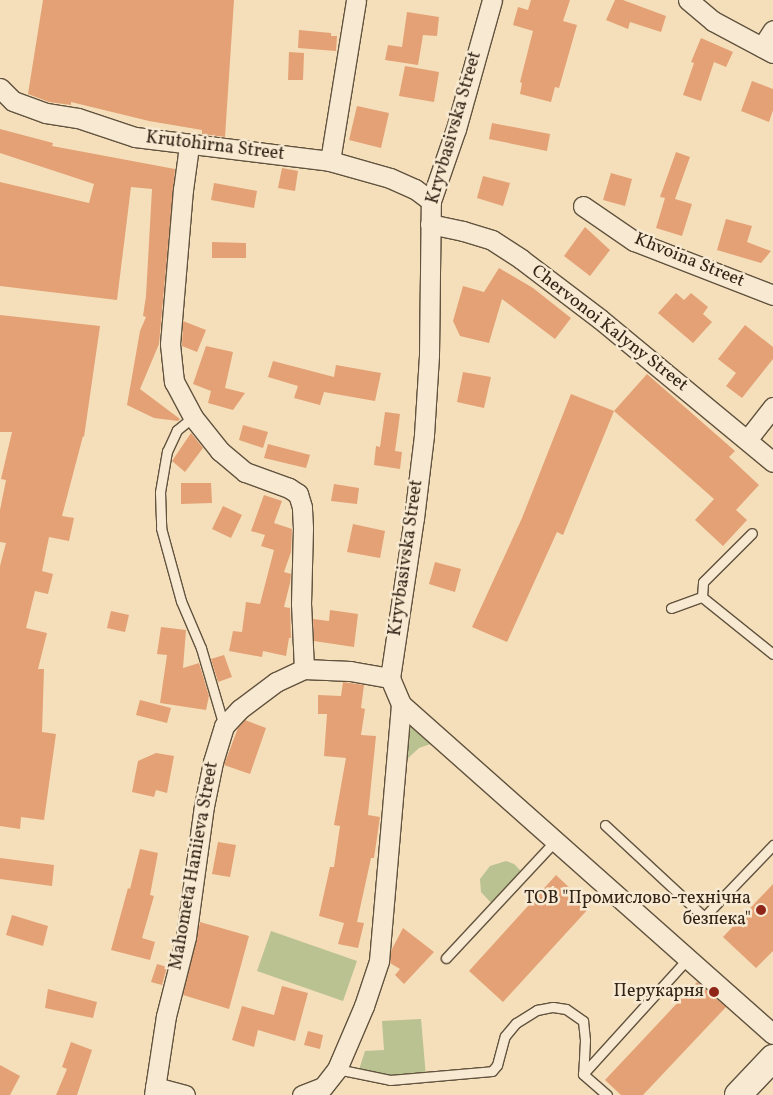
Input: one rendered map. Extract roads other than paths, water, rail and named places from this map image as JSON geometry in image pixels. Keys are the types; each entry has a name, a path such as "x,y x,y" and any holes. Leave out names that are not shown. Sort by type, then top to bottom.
{"main road":[{"path":"740,1094 773,1058"}],"street":[{"path":"330,161 356,0"},
{"name":"Kryvbasivska Street","path":"390,678 424,435 429,356 431,201 456,129 492,0"},
{"path":"688,0 713,21 768,50 773,30"},
{"name":"Krutohirna Street","path":"0,88 13,101 46,113 78,118 135,137 189,146 266,152 330,161 390,178 415,189 431,201"},
{"path":"189,146 183,190 170,344 174,382 193,417 220,451 245,472 289,488 298,494 302,521 301,604 304,669 350,671 390,678 401,704 773,1034"},
{"name":"Khvoina Street","path":"584,206 634,241 773,295"},
{"name":"Chervonoi Kalyny Street","path":"430,224 492,240 521,259 600,319 773,462"},
{"path":"747,440 773,407"},
{"name":"Mahometa Haniieva Street","path":"154,1091 166,1016 186,937 204,806 213,762 224,726 240,709 276,682 304,669"},
{"path":"302,1095 323,1086 337,1069 364,1006 379,961 401,704"},
{"path":"154,1091 185,1095"}],"lane":[{"path":"193,417 177,430 167,451 160,492 161,528 181,601 201,648 224,726"},
{"path":"702,597 703,582 752,533"},
{"path":"672,608 702,597"},
{"path":"702,597 773,654"},
{"path":"605,825 704,917 773,845"},
{"path":"446,958 555,841"},
{"path":"584,1074 688,958"},
{"path":"337,1069 390,1080 492,1071 497,1065 505,1036 516,1023 537,1010 553,1007 566,1009 583,1021 585,1040 584,1074 607,1095"}],"place":[{"name":"ТОВ \"Промислово-технічна безпека\"","path":"761,910"},
{"name":"Перукарня","path":"714,992"}]}
